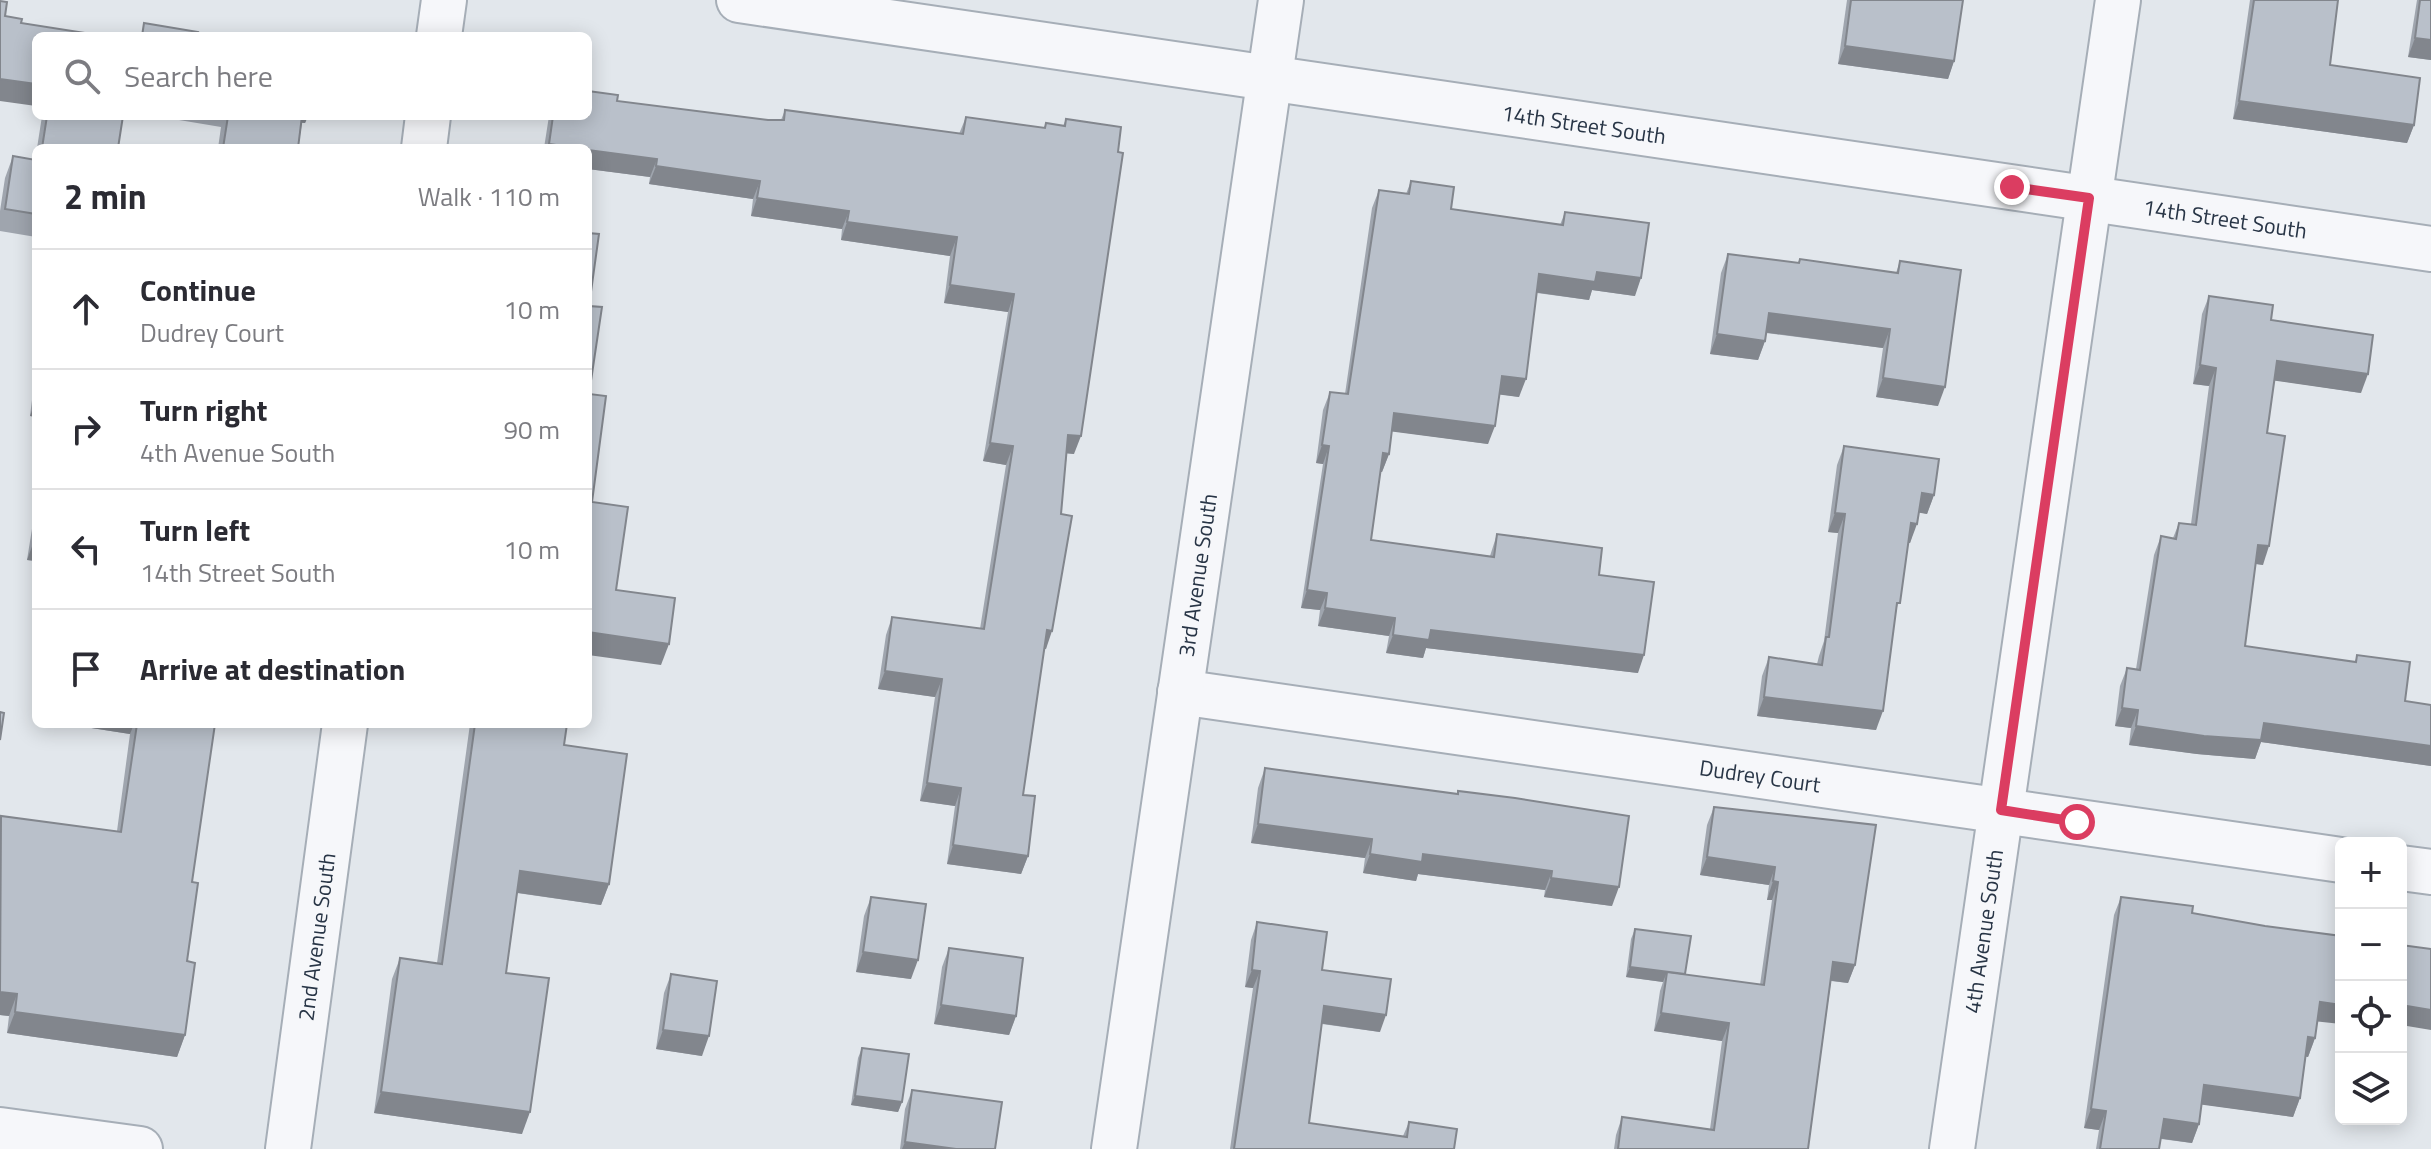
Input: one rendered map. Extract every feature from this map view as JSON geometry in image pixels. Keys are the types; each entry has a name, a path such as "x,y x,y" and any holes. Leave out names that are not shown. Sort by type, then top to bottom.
{"street":[{"path":"440,32 444,0"},
{"name":"14th Street South","path":"739,0 1270,81 2431,249"},
{"name":"3rd Avenue South","path":"1114,1149 1281,0"},
{"name":"4th Avenue South","path":"1952,1149 2118,0"},
{"path":"424,144 428,120"},
{"name":"Dudrey Court","path":"1180,692 2335,859"},
{"name":"2nd Avenue South","path":"288,1149 344,728"},
{"path":"2407,869 2431,872"},
{"path":"0,1130 140,1149"}],"building":[{"path":"1851,0 1963,0 1954,61 1845,46"},
{"path":"2254,0 2338,0 2330,65 2420,78 2414,125 2239,101"},
{"path":"2420,0 2431,0 2431,40 2415,38"},
{"path":"0,1 7,2 5,16 22,19 21,23 78,32 32,32 32,83 0,79"},
{"path":"144,23 198,32 143,32"},
{"path":"592,92 618,95 617,101 768,120 784,120 785,110 963,134 966,117 1045,128 1046,123 1065,126 1066,119 1121,127 1118,152 1123,153 1081,436 1068,435 1061,514 1072,516 1052,631 1047,630 1023,795 1035,796 1028,856 953,845 961,788 927,783 942,679 885,671 892,617 984,629 1013,446 990,443 1014,294 950,285 957,237 847,222 849,211 757,198 760,181 656,166 657,159 592,151 592,144 549,144 552,120 592,120"},
{"path":"46,120 122,120 119,144 43,144"},
{"path":"227,120 302,120 298,144 224,144"},
{"path":"13,156 32,159 32,213 5,209"},
{"path":"1411,181 1454,187 1451,209 1563,225 1565,212 1649,223 1641,278 1597,272 1595,282 1539,274 1526,379 1502,376 1495,426 1394,413 1389,454 1383,453 1371,540 1494,557 1497,534 1602,548 1599,575 1654,582 1644,655 1431,630 1429,640 1393,635 1395,618 1325,608 1327,593 1307,590 1329,446 1322,445 1330,392 1348,394 1379,190 1409,194"},
{"path":"592,233 599,234 592,284"},
{"path":"1728,254 1799,263 1800,259 1898,273 1900,261 1961,270 1945,387 1883,378 1890,329 1769,313 1765,341 1717,334"},
{"path":"2209,296 2273,305 2271,320 2373,335 2368,374 2277,361 2267,433 2285,436 2269,546 2258,545 2245,646 2356,662 2357,655 2410,662 2405,701 2431,705 2431,746 2264,723 2261,740 2204,736 2136,726 2138,710 2122,708 2127,668 2140,670 2161,536 2176,539 2179,523 2196,525 2216,368 2200,365"},
{"path":"592,306 602,307 592,374"},
{"path":"592,394 606,396 592,502"},
{"path":"1844,446 1939,459 1934,495 1922,493 1917,524 1911,523 1883,711 1764,697 1769,657 1822,665 1826,637 1829,637 1845,514 1835,513"},
{"path":"592,502 628,507 616,590 675,598 669,644 592,633"},
{"path":"0,712 4,713 0,740"},
{"path":"136,728 214,728 192,882 198,883 187,961 195,963 185,1035 15,1012 17,994 0,992 1,816 121,832"},
{"path":"474,728 566,728 564,745 627,754 609,884 520,871 506,973 549,978 530,1112 381,1092 400,958 442,964"},
{"path":"1265,768 1458,794 1458,791 1515,798 1629,816 1619,887 1551,878 1552,871 1423,854 1422,862 1370,854 1372,839 1258,824"},
{"path":"1714,807 1876,825 1855,965 1833,962 1808,1149 1618,1149 1622,1117 1714,1130 1729,1023 1661,1013 1667,972 1764,985 1778,882 1773,881 1775,867 1707,857"},
{"path":"871,897 926,904 918,960 863,952"},
{"path":"2121,897 2193,906 2192,913 2335,935 2335,1004 2320,1002 2315,1038 2308,1037 2300,1098 2204,1085 2199,1124 2164,1119 2159,1149 2100,1149 2106,1111 2091,1109"},
{"path":"1257,922 1327,932 1322,970 1391,979 1386,1015 1324,1006 1309,1123 1407,1137 1409,1122 1457,1129 1454,1149 1234,1149 1260,971 1252,970"},
{"path":"1635,929 1691,936 1685,974 1630,967"},
{"path":"2407,946 2431,949 2431,1010 2407,1006"},
{"path":"949,948 1023,958 1016,1016 941,1005"},
{"path":"671,974 717,981 709,1036 663,1030"},
{"path":"862,1048 909,1054 902,1102 855,1096"},
{"path":"912,1090 1002,1102 995,1149 956,1149 905,1142"}],"route":[{"path":"2012,187 2089,198 2001,810 2077,822"}]}
